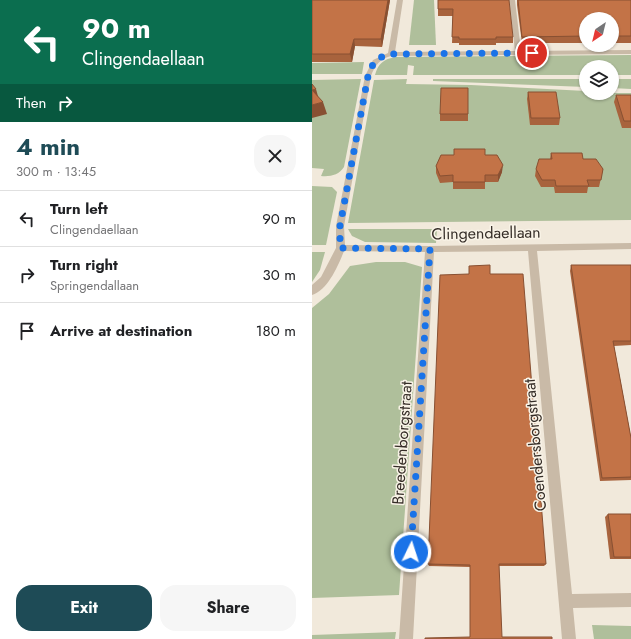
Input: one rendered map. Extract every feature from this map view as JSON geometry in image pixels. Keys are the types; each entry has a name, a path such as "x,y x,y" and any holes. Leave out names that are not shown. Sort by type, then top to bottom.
{"street":[{"path":"391,54 400,0"},
{"path":"512,0 518,53"},
{"path":"312,291 330,273 340,248 340,226 368,76 374,62 379,58 391,54 631,52"},
{"name":"Clingendaellaan","path":"340,248 430,249 631,246"},
{"name":"Coendersborgstraat","path":"532,248 569,639"},
{"name":"Breedenborgstraat","path":"406,639 430,249"},
{"path":"565,601 631,600"}],"green space":[{"path":"414,0 434,0 436,45 409,45"},
{"path":"631,55 631,75 619,75 619,60 579,60 579,75 413,75 414,66 408,65 407,75 375,75 378,68 384,61 396,57"},
{"path":"364,62 362,74 312,74 312,63"},
{"path":"361,79 344,167 340,172 334,175 321,176 324,169 312,168 312,80"},
{"path":"407,79 406,84 471,85 579,91 579,100 619,100 619,93 631,93 631,220 348,223 374,80"},
{"path":"433,79 579,79 579,87 433,81"},
{"path":"619,79 631,79 631,89 619,88"},
{"path":"312,186 332,187 337,192 326,245 312,245"},
{"path":"348,229 437,229 436,243 365,242 352,236"},
{"path":"312,252 325,252 320,270 312,282"},
{"path":"376,262 405,262 422,267 399,595 312,598 312,308 329,294 350,266"},
{"path":"592,625 631,626 631,639 594,639"},
{"path":"396,632 395,639 312,639 312,635"}],"building":[{"path":"312,0 388,0 381,39 354,39 350,54 312,54"},
{"path":"438,0 509,0 513,37 496,37 496,39 459,39 459,37 452,37 453,9 438,9"},
{"path":"518,0 631,0 631,36 619,36 619,12 579,12 579,36 522,37"},
{"path":"312,84 316,89 312,90"},
{"path":"441,88 468,88 468,114 440,114"},
{"path":"312,90 323,102 312,105"},
{"path":"528,92 556,92 560,118 531,118"},
{"path":"619,95 631,95 631,121 624,121 618,100 619,100"},
{"path":"454,149 485,149 485,155 497,155 503,165 498,175 485,175 485,182 453,182 453,175 440,176 436,166 441,155 454,155"},
{"path":"551,153 582,153 583,159 596,159 603,169 601,180 587,180 589,186 556,186 555,180 542,180 536,169 539,159 552,159"},
{"path":"490,265 490,274 523,274 546,564 499,564 502,637 552,637 552,639 425,639 470,637 470,565 428,564 440,275 469,274 469,266"},
{"path":"571,265 631,265 631,341 613,341 631,438 631,477 602,478"},
{"path":"608,514 631,514 631,557 614,557"}],"route":[{"path":"411,552 430,249 340,248 340,226 368,76 374,62 385,55 391,54 532,53"}]}
